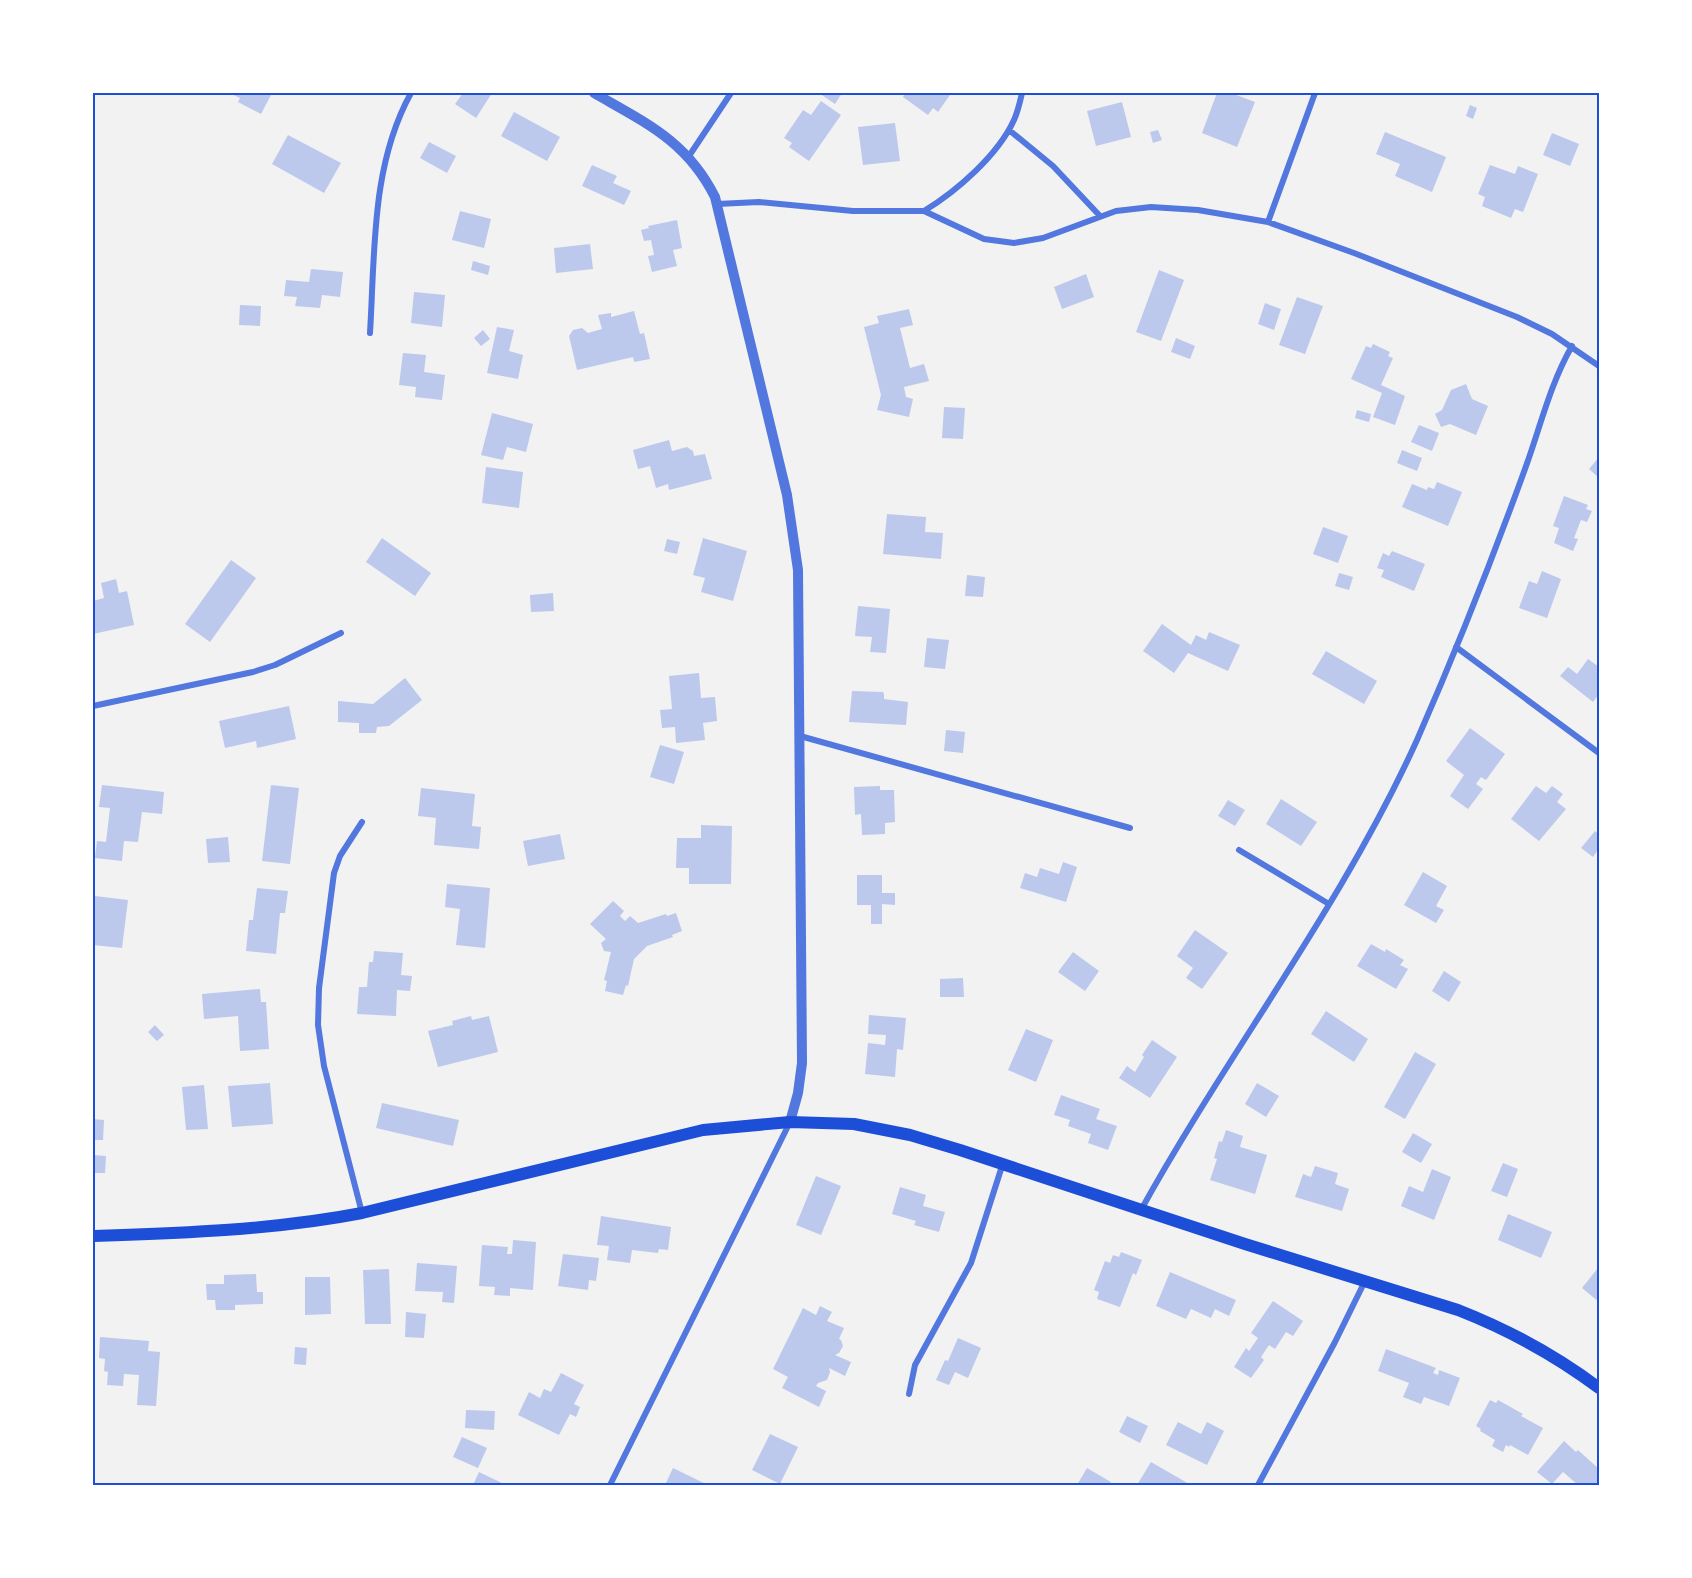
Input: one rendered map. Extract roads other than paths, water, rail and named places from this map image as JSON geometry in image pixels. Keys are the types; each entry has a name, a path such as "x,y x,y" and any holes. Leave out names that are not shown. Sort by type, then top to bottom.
{"main road":[{"path":"93,1236 308,1223 362,1213 704,1130 790,1122 854,1124 910,1135 1003,1163 1142,1210 1458,1310 1542,1348 1599,1388"}],"street":[{"path":"370,333 379,194 395,124 411,93"},
{"path":"594,93 669,138 688,156 708,183 717,204 792,521 798,570 800,736 801,1063 798,1093 790,1122 610,1485"},
{"path":"688,156 730,93"},
{"path":"924,211 957,187 996,149 1015,118 1022,93"},
{"path":"1268,222 1315,93"},
{"path":"1009,130 1053,166 1100,216"},
{"path":"717,204 759,201 817,209 924,211 984,239 1014,243 1043,238 1116,211 1168,207 1268,222 1517,317 1552,334 1599,366"},
{"path":"1142,1210 1170,1159 1329,904 1397,781 1456,647 1525,470 1561,365 1572,346"},
{"path":"93,706 253,672 275,665 341,633"},
{"path":"1456,647 1599,753"},
{"path":"800,736 1130,828"},
{"path":"362,822 340,856 334,873 319,988 318,1025 324,1066 362,1213"},
{"path":"1239,850 1329,904"},
{"path":"909,1394 915,1365 971,1263 1003,1163"},
{"path":"1258,1485 1335,1342 1365,1280"}]}
